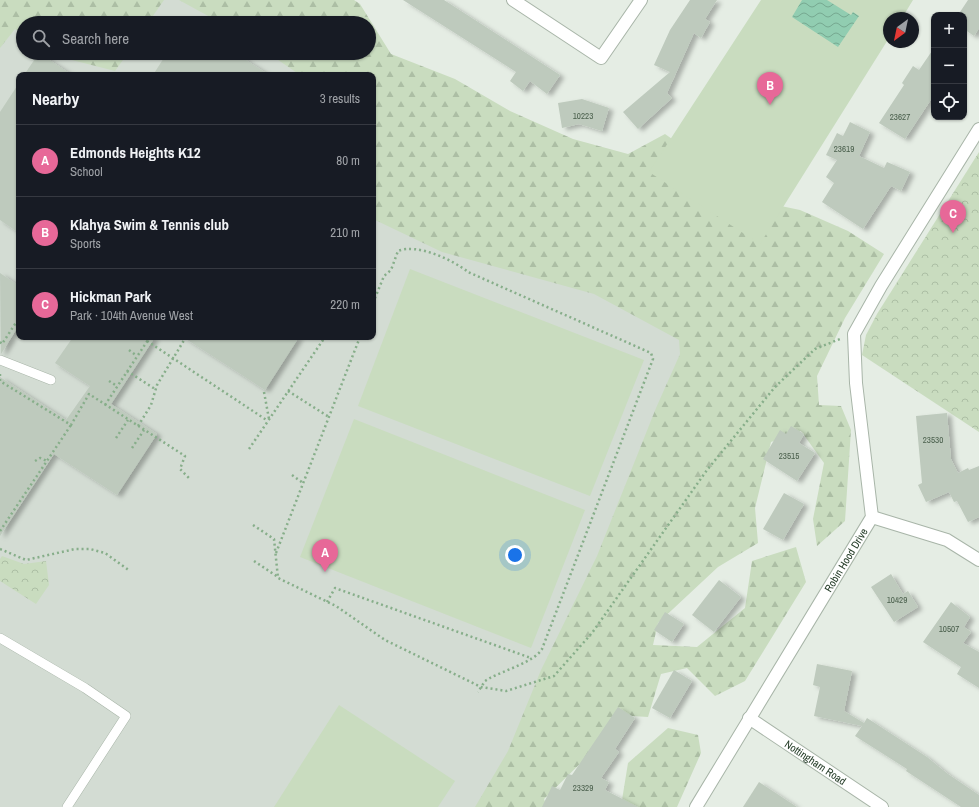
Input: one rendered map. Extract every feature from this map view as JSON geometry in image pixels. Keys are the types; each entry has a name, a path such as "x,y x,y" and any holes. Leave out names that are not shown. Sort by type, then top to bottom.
{"street":[{"path":"514,0 601,58 641,0"},
{"path":"854,334 881,286 979,129"},
{"name":"Robin Hood Drive","path":"696,807 872,517 856,383 854,334"},
{"path":"872,517 947,540 979,560"},
{"name":"Nottingham Road","path":"749,718 882,807"}],"lane":[{"path":"0,360 51,380"},
{"path":"0,638 85,688 126,716 67,807"}],"path":[{"path":"376,296 384,276 391,270 398,251 405,248 438,254 456,263 468,272 651,353 653,359 542,649 539,654 532,658 490,678 478,692"},
{"path":"0,342 2,344 16,323"},
{"path":"254,561 278,578 327,602 385,640 481,687 506,691 554,676 592,633 707,470 775,387 815,349 854,334"},
{"path":"138,426 151,405 156,389 184,340"},
{"path":"249,449 323,340"},
{"path":"276,553 359,340"},
{"path":"105,405 147,341 269,420"},
{"path":"129,350 137,356"},
{"path":"127,371 156,389"},
{"path":"0,374 0,381 71,425"},
{"path":"109,381 117,386"},
{"path":"288,391 328,417"},
{"path":"264,392 269,420"},
{"path":"0,531 71,425 89,394 185,456 180,469 190,479"},
{"path":"116,438 128,420"},
{"path":"132,448 144,430"},
{"path":"34,461 40,458 47,461"},
{"path":"292,475 303,482"},
{"path":"253,525 274,539 278,578"},
{"path":"0,555 2,550 26,560 76,549 90,549 105,553 130,571"},
{"path":"327,602 335,588 532,658"}],"shaded area":[{"path":"0,0 305,0 329,16 16,16 16,60 376,60 376,58 809,337 491,807 0,807"}],"green space":[{"path":"0,0 164,0 153,16 16,16 16,30 0,48"},
{"path":"179,0 354,0 360,4 367,16 208,16"},
{"path":"761,0 913,0 906,12 883,12 883,48 760,244 649,172"},
{"path":"376,30 391,54 455,79 510,111 573,139 628,154 665,134 762,202 800,210 848,231 884,254 845,318 817,376 819,405 841,406 851,430 845,521 817,546 813,519 824,463 801,431 771,442 755,508 758,543 718,567 658,623 653,645 697,647 745,608 752,561 796,547 806,582 745,681 715,696 687,668 661,674 648,717 616,715 587,757 544,799 547,807 475,807 508,751 541,670 597,556 656,408 680,354 679,340 594,294 442,252 376,220 376,72 296,72 278,60 376,60"},
{"path":"72,60 123,60 115,71"},
{"path":"979,152 979,432 862,355 866,335 877,314"},
{"path":"410,269 644,360 590,496 358,406"},
{"path":"354,419 585,510 531,648 300,557"},
{"path":"2,556 24,564 46,561 49,585 36,604 0,581 0,559"},
{"path":"339,705 455,781 438,807 274,807"},
{"path":"668,728 698,735 701,753 677,807 614,807 622,800 628,763"}],"water":[{"path":"802,0 827,0 851,15 853,12 859,16 838,47 792,17"}],"building":[{"path":"403,0 444,0 560,75 547,94 530,81 523,91 510,81 516,72"},
{"path":"690,0 717,0 705,19 710,22 701,38 694,33 667,93 672,98 638,129 623,112 670,72 654,65 670,30"},
{"path":"968,0 979,0 979,28 974,36 967,31 967,12 960,12"},
{"path":"931,52 931,100 905,139 879,123 904,85 902,83 913,66 919,70"},
{"path":"34,60 50,60 68,72 26,72"},
{"path":"163,60 246,60 264,72 155,72"},
{"path":"16,88 16,231 0,220 0,112"},
{"path":"582,99 609,108 602,131 579,124 562,128 558,103"},
{"path":"850,122 870,132 859,156 884,168 887,162 910,172 901,191 891,186 863,229 822,202 834,183 826,177 837,160 826,155 837,133 843,136"},
{"path":"0,273 16,284 16,330 1,354"},
{"path":"71,340 153,340 111,404 157,434 117,495 54,454 0,536 0,377 66,420 90,386 55,363"},
{"path":"188,340 297,340 265,390"},
{"path":"947,413 951,459 958,473 968,468 969,470 979,466 979,517 968,522 957,501 954,502 949,492 926,502 918,485 922,483 916,416"},
{"path":"791,426 804,434 799,443 815,453 797,481 763,459 780,430 786,434"},
{"path":"784,493 804,504 783,540 763,529"},
{"path":"891,574 903,594 908,591 918,607 894,622 871,587"},
{"path":"719,580 741,597 714,632 692,615"},
{"path":"951,602 970,617 964,627 971,632 963,643 979,652 979,688 957,674 961,667 923,642"},
{"path":"665,612 684,624 672,642 654,630"},
{"path":"817,664 852,671 844,711 864,723 867,718 927,757 948,774 979,795 979,807 961,807 906,771 907,769 855,736 862,726 814,716 820,687 813,685"},
{"path":"674,670 692,681 670,718 652,708"},
{"path":"618,707 635,718 615,749 619,752 601,778 609,782 605,790 638,807 542,807 552,786 560,790 568,774 572,775"},
{"path":"759,782 797,807 743,807"}],"place":[{"name":"Klahya Swim & Tennis club","path":"770,105"},
{"name":"Hickman Park","path":"953,233"},
{"name":"Edmonds Heights K12","path":"325,572"}]}
